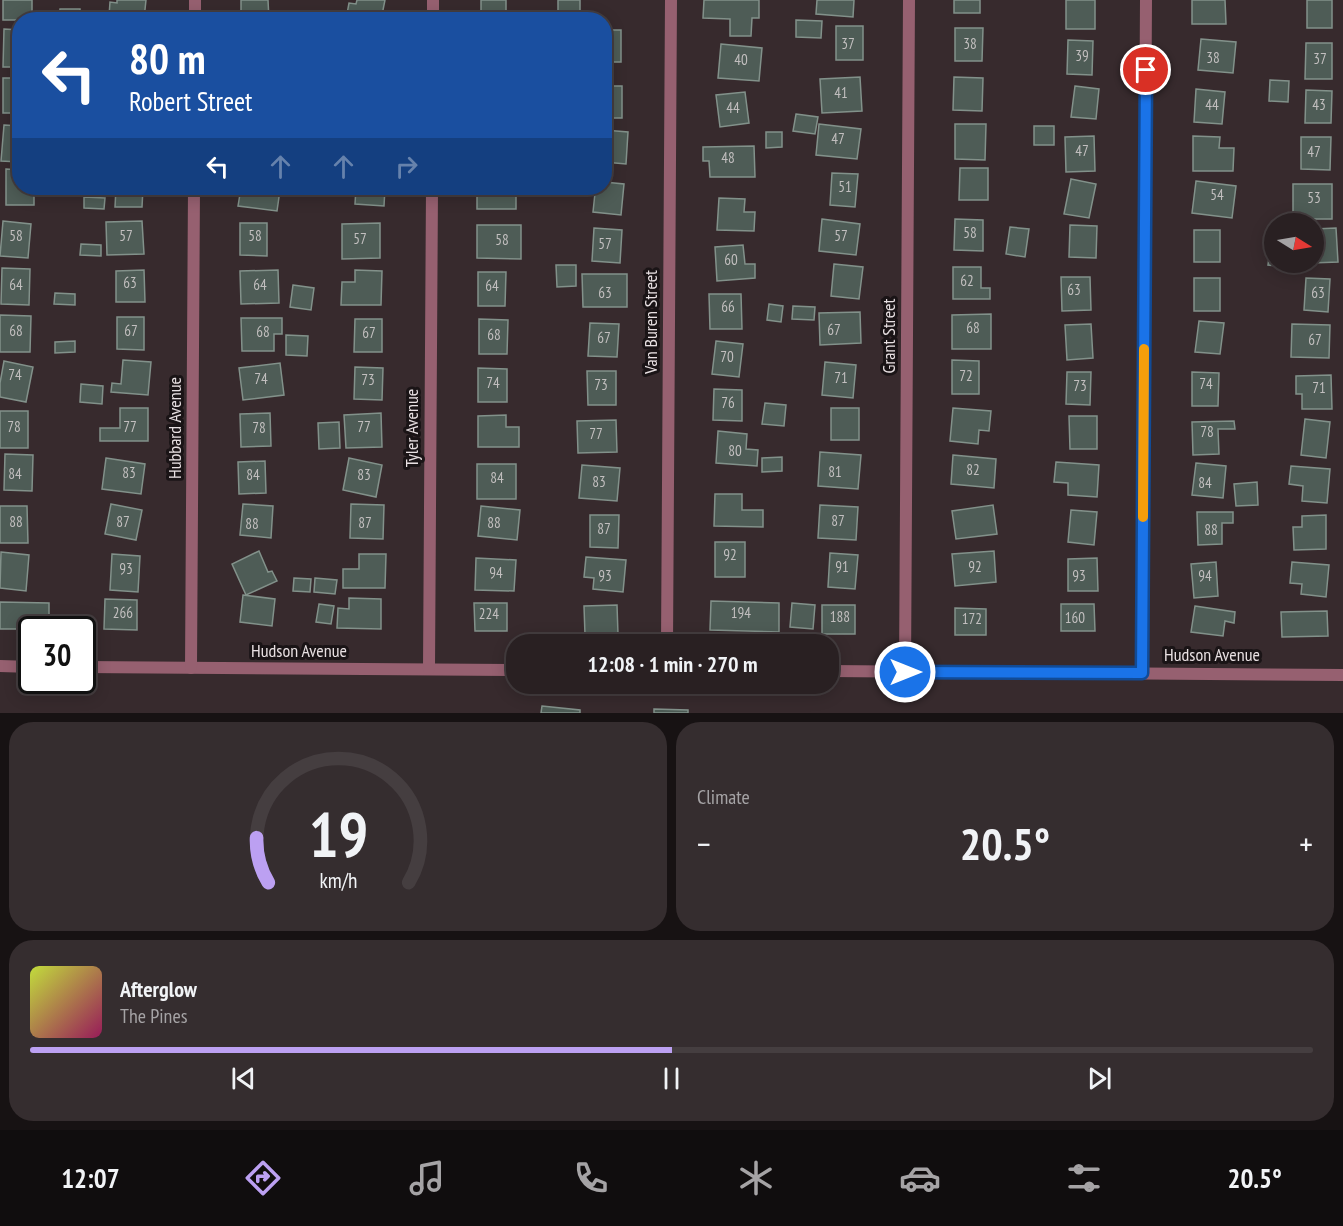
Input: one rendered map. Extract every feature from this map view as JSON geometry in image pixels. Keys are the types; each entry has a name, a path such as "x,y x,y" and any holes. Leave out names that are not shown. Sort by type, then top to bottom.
{"street":[{"name":"Van Buren Street","path":"667,634 671,0"},
{"name":"Grant Street","path":"905,672 909,0"},
{"path":"1142,673 1146,0"},
{"name":"Hubbard Avenue","path":"191,668 194,195"},
{"name":"Tyler Avenue","path":"429,669 432,195"},
{"path":"0,666 18,667"},
{"name":"Hudson Avenue","path":"96,667 506,670"},
{"name":"Hudson Avenue","path":"839,671 1343,675"}],"building":[{"path":"3,0 32,0 32,12 12,12 12,20 3,20"},
{"path":"117,0 146,0 145,12 109,12 110,2 117,3"},
{"path":"241,0 268,0 269,12 241,12"},
{"path":"357,0 385,0 383,12 347,12 349,3 356,4"},
{"path":"481,0 506,0 506,12 481,12"},
{"path":"558,0 580,0 580,12 558,12"},
{"path":"704,0 759,0 759,18 752,18 751,36 730,36 730,19 703,18"},
{"path":"817,0 854,0 853,17 816,14"},
{"path":"954,0 980,0 980,13 954,13"},
{"path":"1066,0 1095,0 1095,29 1066,29"},
{"path":"1192,0 1225,0 1226,24 1192,24"},
{"path":"1307,0 1332,0 1332,28 1307,28"},
{"path":"60,9 80,9 80,12 60,12"},
{"path":"796,20 822,21 821,38 796,37"},
{"path":"836,26 863,26 863,60 836,60"},
{"path":"955,28 983,28 982,61 955,61"},
{"path":"4,29 12,30 12,67 3,67"},
{"path":"612,30 621,30 621,62 612,62"},
{"path":"1201,39 1236,42 1233,73 1198,70"},
{"path":"1068,40 1093,41 1092,75 1067,74"},
{"path":"1306,43 1332,43 1332,79 1305,79"},
{"path":"721,44 762,48 759,81 718,78"},
{"path":"860,77 862,111 822,113 820,79"},
{"path":"954,77 983,78 982,111 953,110"},
{"path":"3,78 12,78 12,113 3,113"},
{"path":"1270,80 1289,81 1288,102 1269,101"},
{"path":"612,86 622,86 622,118 612,118"},
{"path":"1075,86 1099,89 1096,119 1071,117"},
{"path":"1196,89 1225,92 1222,124 1194,122"},
{"path":"1306,90 1332,91 1331,123 1305,123"},
{"path":"745,92 749,123 720,127 716,95"},
{"path":"796,114 818,117 815,134 793,131"},
{"path":"819,124 861,129 857,159 816,155"},
{"path":"955,124 986,124 985,160 955,159"},
{"path":"4,125 12,126 12,162 1,161"},
{"path":"1034,126 1054,126 1054,145 1034,145"},
{"path":"612,131 628,132 626,164 612,163"},
{"path":"766,132 782,132 782,147 766,148"},
{"path":"1094,136 1095,171 1066,172 1065,137"},
{"path":"1193,136 1220,137 1219,148 1234,148 1233,171 1193,171"},
{"path":"1301,137 1331,137 1330,170 1301,169"},
{"path":"754,146 755,177 710,177 709,161 703,161 703,147"},
{"path":"960,168 988,168 988,200 959,200"},
{"path":"6,169 12,169 12,195 34,195 34,205 6,205"},
{"path":"832,173 858,174 855,207 830,205"},
{"path":"1071,179 1096,184 1089,218 1064,214"},
{"path":"1196,181 1236,186 1232,218 1192,213"},
{"path":"612,183 624,184 621,215 593,212 595,195 612,195"},
{"path":"1293,184 1332,184 1332,219 1324,219 1324,213 1293,213"},
{"path":"116,195 143,195 142,207 115,207"},
{"path":"240,195 279,195 277,211 238,206"},
{"path":"356,195 385,195 384,206 355,204"},
{"path":"477,195 516,195 516,209 477,209"},
{"path":"84,197 105,198 104,209 84,208"},
{"path":"719,198 745,199 744,212 755,212 754,231 717,230"},
{"path":"822,219 860,224 856,255 819,251"},
{"path":"955,219 983,220 983,251 954,250"},
{"path":"3,221 31,224 28,258 0,256"},
{"path":"142,221 144,254 107,255 106,222"},
{"path":"240,223 267,223 267,256 240,255"},
{"path":"380,223 380,258 342,259 342,224"},
{"path":"477,225 521,225 521,259 477,258"},
{"path":"1070,225 1097,226 1096,258 1069,257"},
{"path":"1010,227 1029,229 1025,257 1006,254"},
{"path":"594,228 622,230 620,263 592,261"},
{"path":"1336,228 1338,262 1324,263 1324,229"},
{"path":"1194,230 1220,230 1220,262 1194,262"},
{"path":"81,244 101,245 101,256 80,255"},
{"path":"743,245 745,264 755,264 755,278 717,281 715,247"},
{"path":"834,264 863,267 859,299 831,296"},
{"path":"556,265 576,265 576,286 557,287"},
{"path":"953,267 981,267 981,288 990,288 990,299 953,299"},
{"path":"2,268 30,269 29,305 1,304"},
{"path":"144,270 145,302 116,302 116,271"},
{"path":"278,270 279,303 241,304 240,271"},
{"path":"355,270 382,271 381,305 341,305 342,282 355,282"},
{"path":"478,272 506,272 505,306 478,306"},
{"path":"582,274 627,274 627,307 583,307"},
{"path":"1061,277 1090,277 1091,310 1062,311"},
{"path":"1194,278 1220,278 1220,311 1194,311"},
{"path":"1306,278 1330,279 1328,312 1304,310"},
{"path":"293,285 314,288 311,310 290,307"},
{"path":"55,293 75,294 75,305 54,304"},
{"path":"709,294 741,294 742,329 710,329"},
{"path":"769,304 783,306 781,322 767,320"},
{"path":"793,306 815,307 814,320 792,319"},
{"path":"860,312 861,343 820,345 819,313"},
{"path":"991,314 991,349 952,349 952,315"},
{"path":"0,315 31,316 30,352 0,352"},
{"path":"117,317 144,317 144,350 117,349"},
{"path":"241,318 282,318 282,334 274,334 274,351 242,351"},
{"path":"355,319 382,319 382,352 354,352"},
{"path":"479,319 508,320 507,354 479,354"},
{"path":"1199,321 1224,323 1220,354 1195,352"},
{"path":"590,323 619,324 617,357 588,356"},
{"path":"1091,324 1093,358 1067,360 1065,325"},
{"path":"1292,324 1330,325 1329,358 1291,357"},
{"path":"286,335 308,336 307,356 286,355"},
{"path":"75,341 75,352 55,353 55,342"},
{"path":"716,341 743,344 739,377 712,374"},
{"path":"123,360 151,362 148,395 111,392 112,383 121,384"},
{"path":"952,360 979,361 979,394 952,394"},
{"path":"4,361 33,367 26,402 0,397"},
{"path":"825,362 856,365 853,398 822,395"},
{"path":"280,363 284,395 243,400 239,368"},
{"path":"355,367 383,368 382,400 354,399"},
{"path":"478,368 507,369 507,402 478,402"},
{"path":"587,371 616,371 616,405 588,405"},
{"path":"1067,372 1091,372 1090,405 1066,404"},
{"path":"1192,372 1219,373 1218,406 1192,406"},
{"path":"1331,375 1332,409 1302,409 1302,394 1296,394 1296,376"},
{"path":"81,384 103,386 102,404 80,402"},
{"path":"714,389 742,390 742,421 713,420"},
{"path":"765,403 786,405 784,426 762,424"},
{"path":"120,408 148,408 148,441 100,441 100,428 120,428"},
{"path":"831,408 859,408 859,440 831,440"},
{"path":"953,408 991,411 989,431 979,430 978,444 950,441"},
{"path":"0,411 28,411 28,448 0,448"},
{"path":"270,413 271,446 241,447 240,414"},
{"path":"381,413 382,447 346,448 344,415"},
{"path":"506,415 506,427 519,427 519,447 478,447 478,416"},
{"path":"1069,416 1097,416 1097,449 1070,449"},
{"path":"1305,419 1330,422 1326,458 1301,455"},
{"path":"616,420 617,452 578,453 577,421"},
{"path":"1234,421 1235,429 1218,429 1219,454 1193,455 1192,422"},
{"path":"339,422 340,448 319,449 318,423"},
{"path":"718,431 747,434 746,449 758,450 757,466 716,463"},
{"path":"820,452 861,455 858,489 818,486"},
{"path":"5,454 33,455 32,491 4,490"},
{"path":"953,455 996,459 994,488 951,484"},
{"path":"782,457 782,471 762,472 762,458"},
{"path":"106,458 145,464 141,494 102,489"},
{"path":"349,458 382,465 376,497 343,490"},
{"path":"265,461 266,493 239,494 238,462"},
{"path":"1056,462 1099,465 1097,497 1068,495 1068,483 1054,482"},
{"path":"1196,463 1226,466 1223,498 1192,495"},
{"path":"477,464 516,464 516,499 477,499"},
{"path":"582,465 620,468 617,501 579,498"},
{"path":"1291,466 1330,469 1327,503 1302,501 1303,486 1289,484"},
{"path":"1257,482 1258,505 1236,506 1234,484"},
{"path":"715,494 742,494 742,510 763,510 763,527 714,526"},
{"path":"111,504 142,510 136,540 105,534"},
{"path":"243,504 273,506 271,538 240,535"},
{"path":"351,504 384,505 383,539 350,538"},
{"path":"820,505 858,507 856,540 818,538"},
{"path":"993,505 997,534 956,539 952,511"},
{"path":"0,506 27,506 28,543 0,543"},
{"path":"481,506 520,510 517,540 478,536"},
{"path":"1071,510 1097,512 1094,545 1068,542"},
{"path":"1197,512 1233,512 1233,523 1222,523 1222,544 1198,545"},
{"path":"590,515 619,515 618,548 590,547"},
{"path":"1326,515 1326,549 1294,550 1293,527 1302,527 1302,516"},
{"path":"715,542 745,542 745,577 715,577"},
{"path":"259,551 268,572 272,571 277,581 246,595 232,564"},
{"path":"994,551 996,582 955,586 952,554"},
{"path":"1,552 29,555 26,591 0,588"},
{"path":"830,553 858,555 855,589 828,587"},
{"path":"112,554 140,556 138,592 110,590"},
{"path":"359,554 386,554 385,588 343,588 343,569 359,569"},
{"path":"586,557 626,560 623,592 593,589 594,578 584,577"},
{"path":"476,558 516,560 514,591 475,590"},
{"path":"1097,558 1098,591 1068,591 1068,559"},
{"path":"1216,562 1218,596 1194,598 1191,564"},
{"path":"1292,562 1329,565 1326,597 1301,594 1302,584 1290,583"},
{"path":"294,578 311,579 310,592 293,591"},
{"path":"315,578 337,580 335,594 314,592"},
{"path":"243,595 275,599 272,626 240,622"},
{"path":"349,598 381,599 381,629 337,628 338,608 349,609"},
{"path":"105,599 137,600 137,630 104,629"},
{"path":"711,601 779,603 779,632 710,630"},
{"path":"0,602 49,603 49,616 18,616 18,629 0,629"},
{"path":"474,603 507,603 507,631 475,631"},
{"path":"792,603 815,605 813,629 790,627"},
{"path":"319,604 334,606 331,624 316,622"},
{"path":"1061,604 1094,604 1095,631 1061,631"},
{"path":"617,605 618,634 585,634 584,606"},
{"path":"822,605 855,605 855,634 822,634"},
{"path":"1195,606 1235,612 1234,623 1225,621 1223,636 1191,632"},
{"path":"955,608 986,609 986,635 955,635"},
{"path":"1327,611 1328,636 1282,637 1281,612"},
{"path":"542,706 580,710 580,713 541,713"},
{"path":"654,709 688,710 688,713 654,713"}],"slow traffic":[{"path":"1143,517 1144,349"}],"route":[{"path":"905,672 1142,673 1146,70"}]}
